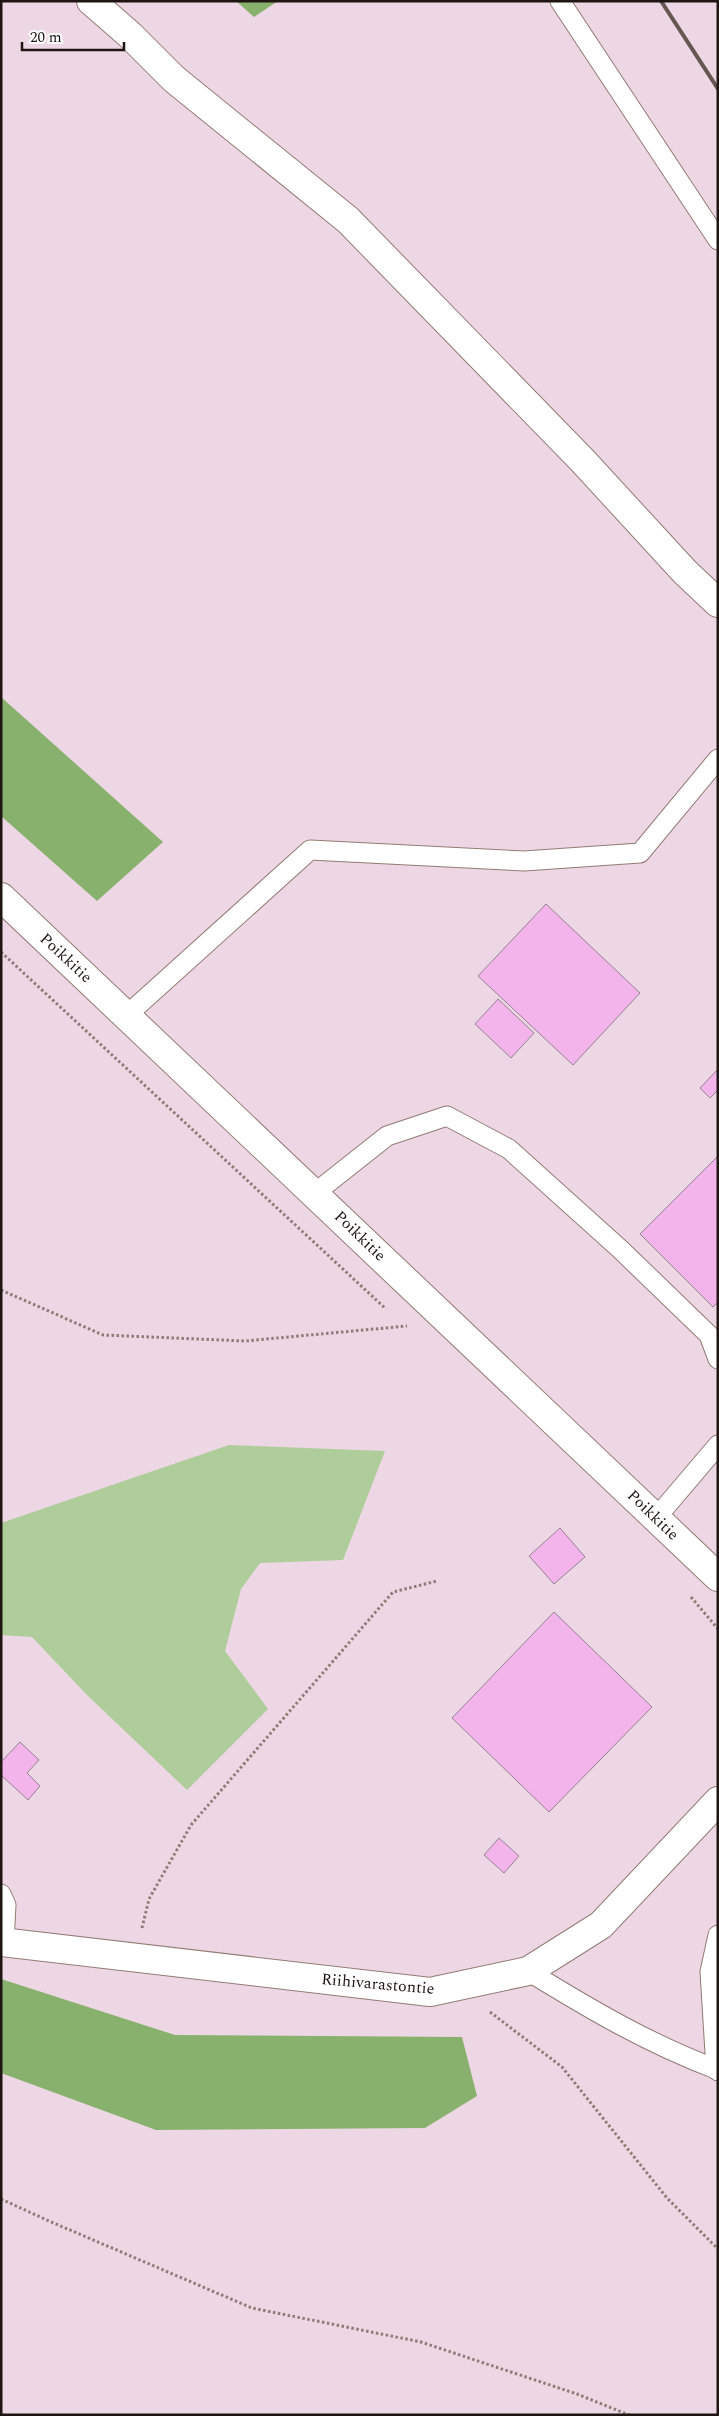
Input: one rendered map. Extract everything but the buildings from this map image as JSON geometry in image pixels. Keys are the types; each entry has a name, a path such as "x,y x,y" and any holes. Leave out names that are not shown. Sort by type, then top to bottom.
{"street":[{"path":"91,1 130,35 174,79 348,220 582,460 685,572 718,603"},
{"name":"Poikkitie","path":"1,897 718,1577"},
{"name":"Riihivarastontie","path":"2,1942 430,1992 528,1971 601,1925 718,1801"}],"lane":[{"path":"560,1 718,240"},
{"path":"685,572 718,581"},
{"path":"127,1015 310,850 524,861 640,853 718,759"},
{"path":"315,1193 387,1136 447,1116 509,1149 620,1249 709,1334 718,1359"},
{"path":"656,1518 718,1445"},
{"path":"1,1894 6,1905 2,1942"},
{"path":"528,1971 670,2052 717,2070 710,1972 718,1934"}],"path":[{"path":"1,1290 103,1335 245,1341 407,1326 453,1324"},
{"path":"135,1958 149,1899 191,1825 393,1592 436,1581"},
{"path":"488,2011 562,2066 667,2198 718,2249"},
{"path":"1,2198 49,2221 252,2308 421,2342 577,2394 629,2415"}],"shaded area":[{"path":"1,1 718,1 718,2415 1,2415"}],"green space":[{"path":"236,1 278,1 254,17"},
{"path":"1,697 163,842 97,901 1,816"},
{"path":"229,1445 385,1451 343,1560 260,1563 241,1589 225,1651 268,1709 187,1790 87,1695 32,1637 1,1635 1,1523"},
{"path":"1,1979 175,2035 462,2037 477,2096 425,2128 156,2130 1,2073"}],"railway":[{"path":"661,1 718,89"}]}
